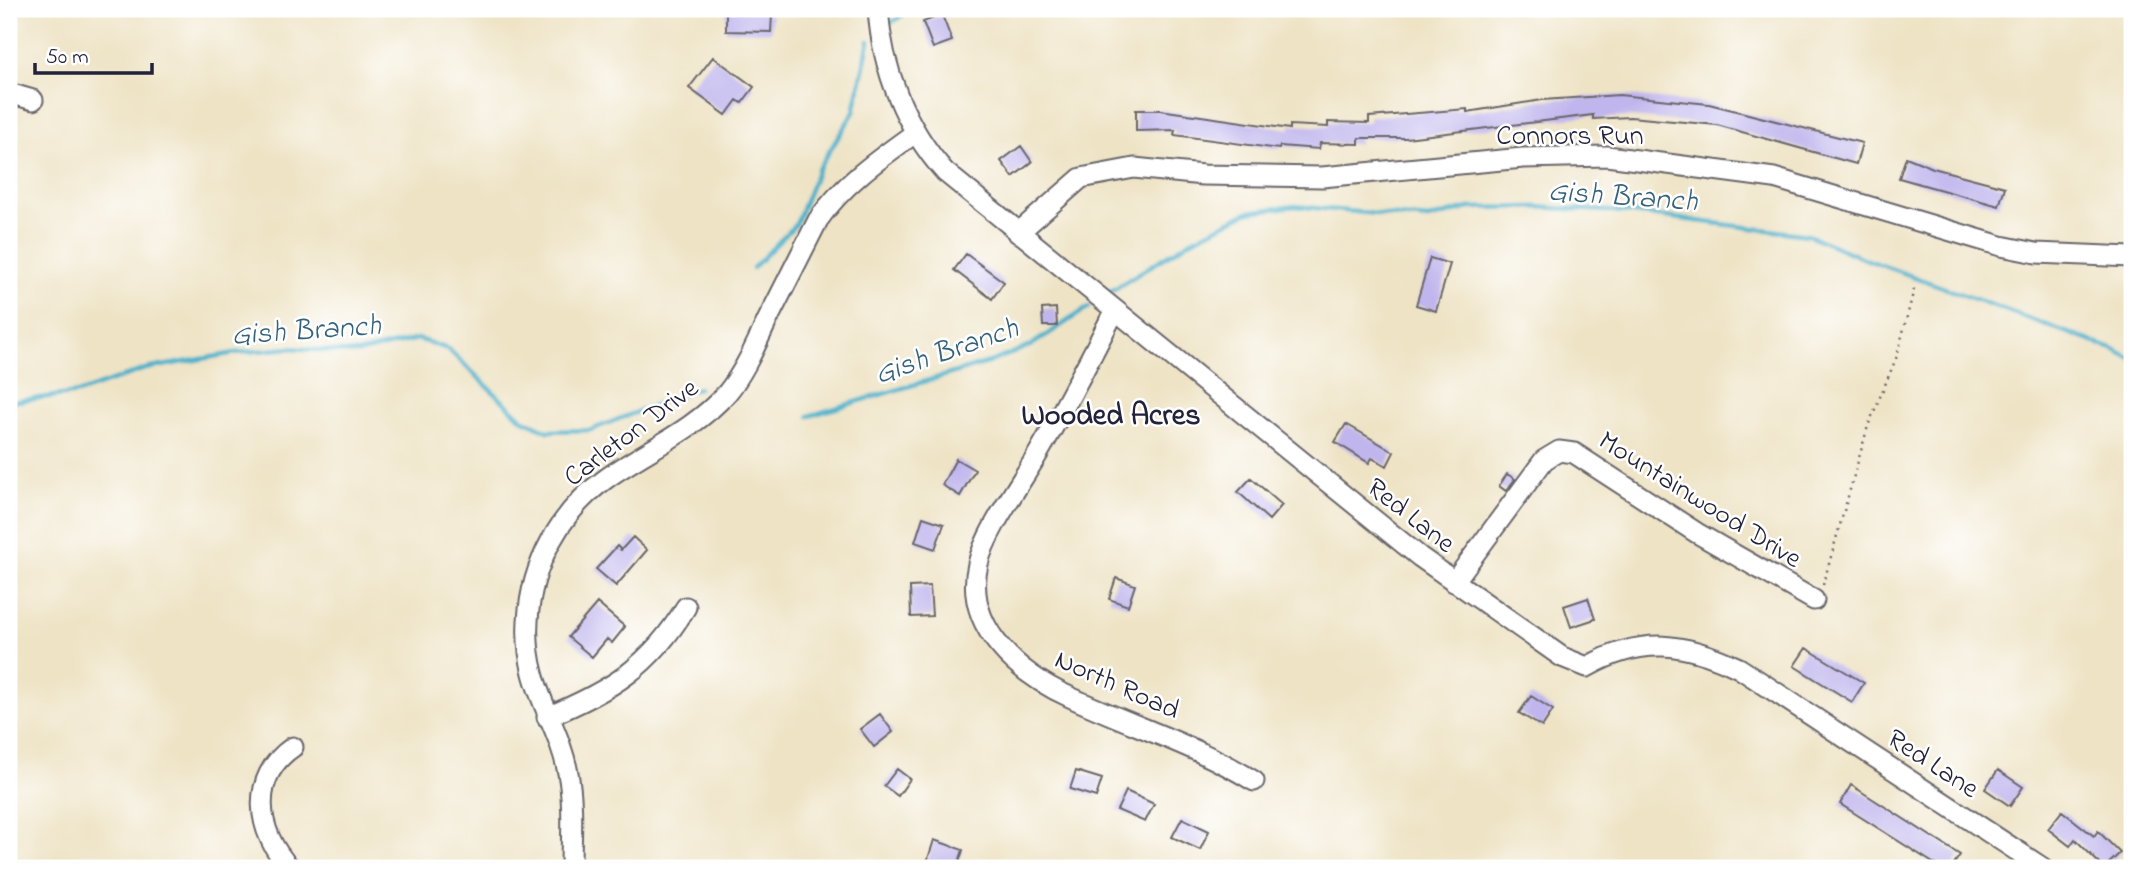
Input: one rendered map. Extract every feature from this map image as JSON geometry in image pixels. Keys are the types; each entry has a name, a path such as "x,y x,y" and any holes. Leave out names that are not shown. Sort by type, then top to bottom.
{"street":[{"name":"Red Lane","path":"877,9 887,64 915,133 945,172 1114,312 1454,582 1562,657 1587,667 1611,653 1639,646 1670,645 1719,659 1739,668 2043,868"},
{"path":"9,93 33,100"},
{"name":"Carleton Drive","path":"571,868 569,774 530,665 528,621 538,568 562,522 591,490 688,429 729,390 745,367 818,220 832,200 849,181 915,133"},
{"name":"Connors Run","path":"1018,233 1081,178 1134,168 1203,175 1322,177 1422,170 1523,158 1607,156 1774,178 2001,246 2036,253 2132,257"},
{"name":"North Road","path":"1114,312 1074,392 984,545 975,582 979,613 997,643 1042,682 1069,697 1201,751 1254,781"},
{"name":"Mountainwood Drive","path":"1454,582 1544,460 1564,451 1574,453 1697,533 1814,600"},
{"path":"547,717 607,690 634,671 672,631 686,607"},
{"path":"290,868 268,834 261,792 273,764 293,747"}],"path":[{"path":"1814,600 1831,565 1868,426 1897,356 1914,289"}],"building":[{"path":"726,9 768,9 767,14 772,15 771,32 726,31"},
{"path":"942,15 952,41 933,48 923,22"},
{"path":"713,57 754,87 742,103 737,100 726,115 689,88"},
{"path":"1619,95 1709,104 1862,143 1856,164 1717,125 1630,117 1593,119 1593,115 1406,138 1359,138 1359,144 1320,143 1319,149 1280,146 1279,149 1174,135 1175,130 1136,131 1136,110 1160,110 1290,129 1290,125 1328,127 1328,122 1369,123 1369,117 1467,109 1467,112 1542,100"},
{"path":"1021,146 1032,162 1013,177 1001,161"},
{"path":"1906,157 1933,168 2005,187 1999,206 1899,178"},
{"path":"966,254 1004,282 992,299 954,270"},
{"path":"1430,258 1450,264 1436,311 1416,305"},
{"path":"1056,308 1057,326 1043,326 1042,309"},
{"path":"1346,424 1394,452 1387,466 1372,458 1369,463 1335,442"},
{"path":"956,459 975,470 960,496 942,485"},
{"path":"1507,474 1515,479 1506,491 1499,486"},
{"path":"1251,478 1282,505 1269,520 1238,492"},
{"path":"923,517 944,524 935,549 915,542"},
{"path":"633,537 647,550 616,586 596,569 617,546 621,550"},
{"path":"1116,578 1135,585 1128,606 1109,599"},
{"path":"930,586 932,616 911,617 910,587"},
{"path":"1588,598 1595,619 1571,627 1564,606"},
{"path":"597,603 625,627 612,643 607,639 592,657 568,637"},
{"path":"1806,648 1864,683 1852,702 1794,666"},
{"path":"1531,696 1553,710 1542,727 1519,713"},
{"path":"880,714 893,732 874,747 860,729"},
{"path":"897,769 910,779 898,796 884,786"},
{"path":"1998,770 2023,787 2010,806 1985,789"},
{"path":"1076,771 1102,779 1096,797 1070,789"},
{"path":"1851,785 1960,855 1951,868 1941,868 1840,804"},
{"path":"1126,791 1154,804 1145,822 1117,810"},
{"path":"2062,811 2094,836 2098,831 2120,853 2104,868 2075,839 2070,846 2048,829"},
{"path":"1182,818 1209,831 1200,850 1172,837"},
{"path":"934,840 963,850 957,868 925,868"}],"waterway":[{"path":"891,23 911,9"},
{"path":"753,268 796,224 818,169 854,112 869,41"},
{"name":"Gish Branch","path":"1111,291 1192,240 1248,212 1295,206 1428,219 1469,208 1535,207 1626,212 1808,235 1865,259 2115,350 2132,359"},
{"name":"Gish Branch","path":"809,416 990,362 1030,346 1089,307"},
{"name":"Gish Branch","path":"9,402 78,393 145,369 235,353 290,348 357,353 418,339 448,349 522,419 547,431 591,430 698,388"}],"district":[{"name":"Wooded Acres","path":"1111,414"}]}
